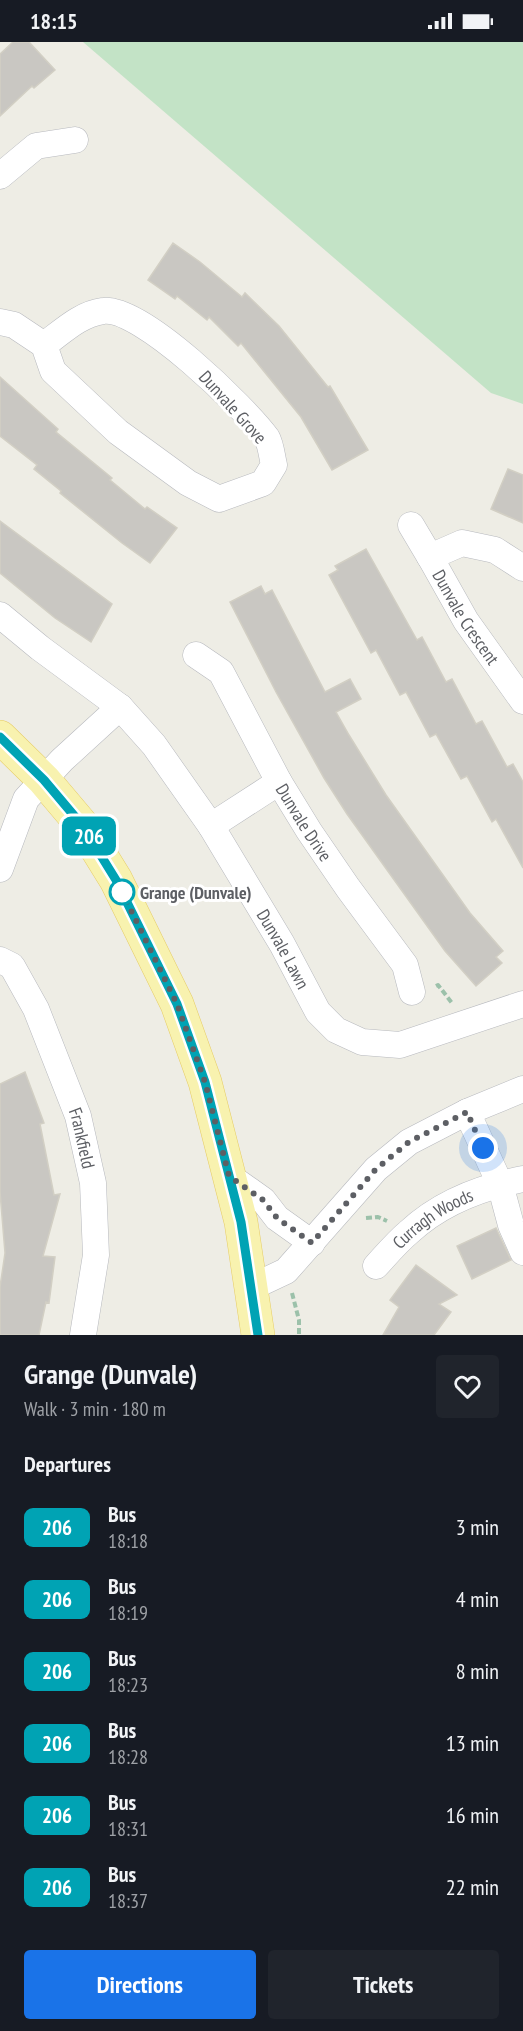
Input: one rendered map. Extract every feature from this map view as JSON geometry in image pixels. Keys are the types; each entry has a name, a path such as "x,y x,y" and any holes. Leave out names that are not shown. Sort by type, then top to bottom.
{"main road":[{"path":"0,737 44,780 82,825 116,880 177,1004 205,1082 241,1222 258,1335"}],"street":[{"path":"0,176 36,147 75,140"},
{"name":"Dunvale Grove","path":"105,310 134,318 180,351 227,395 268,440 274,465 263,483 219,499 188,483 118,432 53,371 44,345 78,320 105,310"},
{"path":"0,322 14,325 44,345"},
{"path":"411,525 430,557"},
{"name":"Dunvale Crescent","path":"523,568 495,550 462,543 430,557 466,621 523,701"},
{"name":"Dunvale Lawn","path":"0,615 40,648 120,706 154,745 211,826 282,944 318,1012 336,1030 363,1042 400,1045 523,1004"},
{"name":"Dunvale Drive","path":"196,655 221,672 279,782 348,888 405,965 412,992"},
{"path":"0,869 26,800 62,760 120,706"},
{"path":"211,826 279,782"},
{"name":"Frankfield","path":"0,960 12,966 36,1009 78,1116 93,1183 96,1255 83,1335"},
{"path":"252,1287 286,1271 376,1169 409,1142 467,1112 523,1089"},
{"name":"Curragh Woods","path":"467,1112 511,1181 511,1225 523,1252"},
{"path":"229,1176 263,1200 277,1218 312,1243"},
{"name":"Curragh Woods","path":"376,1266 410,1230 466,1195 511,1181"}],"path":[{"path":"412,992 438,985 467,1023"},
{"path":"336,1214 350,1220 378,1217 410,1230"}],"green space":[{"path":"83,42 523,42 523,404 491,393"}],"building":[{"path":"13,42 29,42 55,70 34,88 32,86 0,116 0,54"},
{"path":"173,243 242,297 245,293 279,326 328,387 330,386 368,450 332,470 301,417 241,343 238,346 209,317 207,320 177,296 175,299 148,280"},
{"path":"0,377 58,429 56,432 112,478 110,480 145,509 147,507 177,528 150,563 60,493 61,491 34,469 37,465 0,436"},
{"path":"508,469 523,475 523,523 491,509"},
{"path":"0,521 112,604 91,642 55,618 0,573"},
{"path":"366,549 417,640 422,637 446,682 452,679 476,724 482,721 507,767 513,764 523,782 523,868 496,819 492,822 467,776 461,779 436,734 430,737 406,692 400,695 376,650 371,653 329,575 338,570 335,566"},
{"path":"261,586 265,594 272,590 325,692 350,679 361,699 336,712 386,795 470,913 503,951 496,957 502,963 476,986 445,951 347,814 276,692 230,602"},
{"path":"25,1072 44,1123 40,1124 54,1195 60,1194 43,1256 55,1257 49,1303 46,1302 39,1335 0,1335 0,1287 5,1253 0,1192 0,1084"},
{"path":"496,1228 511,1260 472,1279 457,1246"},
{"path":"416,1265 457,1295 439,1304 451,1312 434,1335 383,1335 399,1307 390,1300"}],"bus line":[{"name":"206","path":"0,737 44,780 82,825 116,880 177,1004 205,1082 241,1222 258,1335"}],"place":[{"name":"Grange (Dunvale)","path":"122,892"}],"route":[{"path":"122,892 177,1004 205,1082 229,1176 263,1200 277,1218 312,1243 376,1169 409,1142 467,1112 483,1148"}]}
